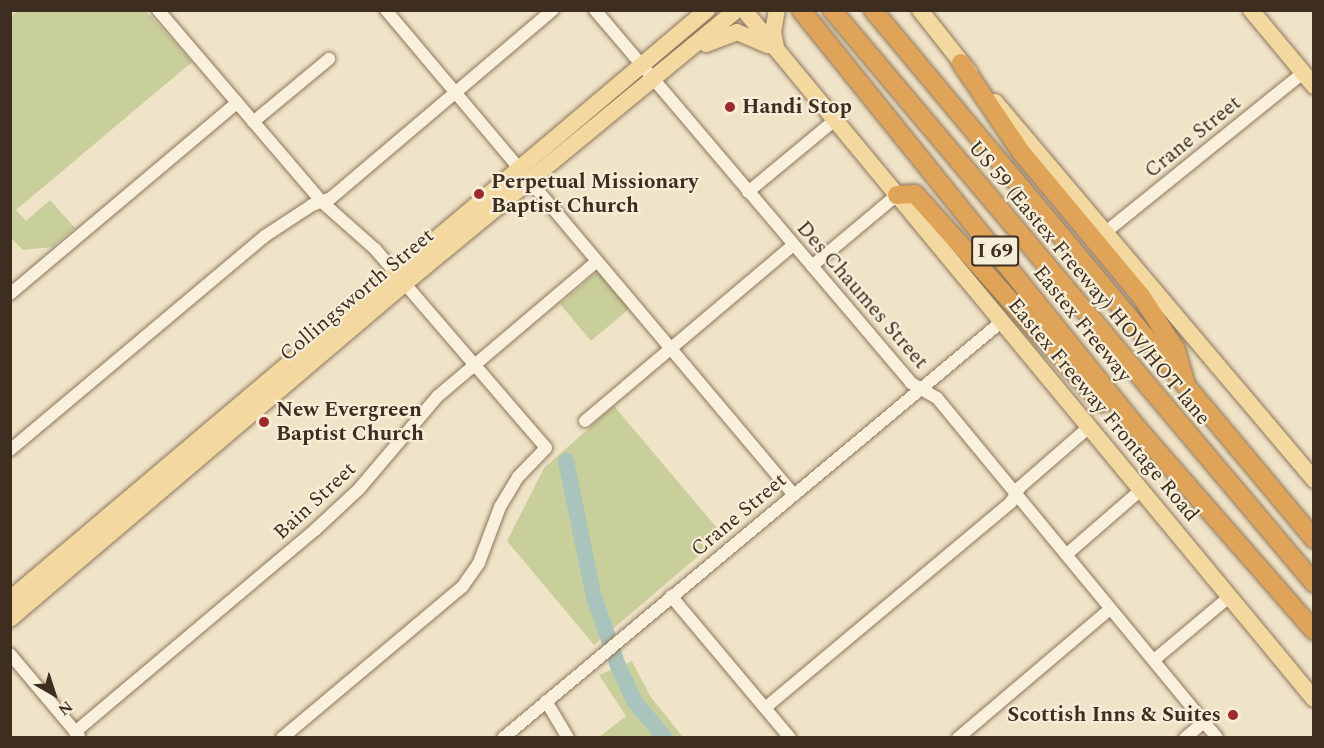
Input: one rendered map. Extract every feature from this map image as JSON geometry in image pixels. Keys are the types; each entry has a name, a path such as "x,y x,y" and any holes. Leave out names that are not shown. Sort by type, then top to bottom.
{"highway":[{"name":"Eastex Freeway","path":"801,10 1138,429 1314,631"},
{"name":"Eastex Freeway","path":"873,10 1188,392 1314,539"},
{"name":"Eastex Freeway","path":"836,11 1025,239"},
{"path":"961,63 1021,152 1140,296 1176,350 1188,392"},
{"path":"897,195 915,194 1112,413 1138,429"},
{"name":"US 59 (Eastex Freeway) HOV/HOT lane","path":"1025,239 1087,318 1314,583"}],"main road":[{"path":"675,37 696,10"},
{"name":"Collingsworth Street","path":"10,598 647,73 675,37 706,10"},
{"name":"Collingsworth Street","path":"647,73 679,57 736,10"},
{"name":"Eastex Freeway Frontage Road","path":"744,10 1314,699"},
{"path":"777,10 772,32 777,50"},
{"path":"920,10 961,63 1107,231 1314,480"},
{"path":"1251,10 1308,79"},
{"path":"679,57 737,32 757,38 777,50"},
{"name":"Collingsworth Street","path":"10,619 399,278"}],"street":[{"path":"158,10 322,202 367,241 473,367 546,447 512,487 500,507 480,563 462,586 282,738"},
{"path":"386,10 794,495"},
{"path":"10,450 265,236 312,205 322,202 455,94 553,10"},
{"name":"Des Chaumes Street","path":"601,12 647,73 812,267 920,390 937,398 1217,738"},
{"path":"254,122 329,59"},
{"name":"Crane Street","path":"1107,231 1308,79"},
{"path":"10,294 237,103"},
{"path":"748,192 835,120"},
{"path":"812,267 897,195"},
{"path":"585,421 793,245"},
{"name":"Bain Street","path":"77,735 315,530 359,489 438,396 596,262"},
{"name":"Crane Street","path":"503,738 1001,322"},
{"path":"765,708 1017,493 1089,427"},
{"path":"1067,554 1141,490"},
{"path":"671,596 790,738"},
{"path":"1154,660 1229,597"},
{"path":"958,738 1110,609"},
{"path":"10,654 77,735"},
{"path":"546,701 568,738"},
{"path":"1185,738 1204,722"}],"green space":[{"path":"19,10 146,11 192,62 16,210 26,221 50,200 75,228 52,247 23,250 10,237 10,17"},
{"path":"596,273 602,274 630,308 591,341 560,304"},
{"path":"614,406 723,535 594,645 507,541 544,468"},
{"path":"632,661 650,696 683,737 599,737 626,716 599,675"}],"waterway":[{"path":"566,461 594,597 618,666 635,702 665,738"}],"place":[{"name":"Handi Stop","path":"730,107"},
{"name":"Perpetual Missionary Baptist Church","path":"479,194"},
{"name":"New Evergreen Baptist Church","path":"264,422"},
{"name":"Scottish Inns & Suites","path":"1233,715"}]}
